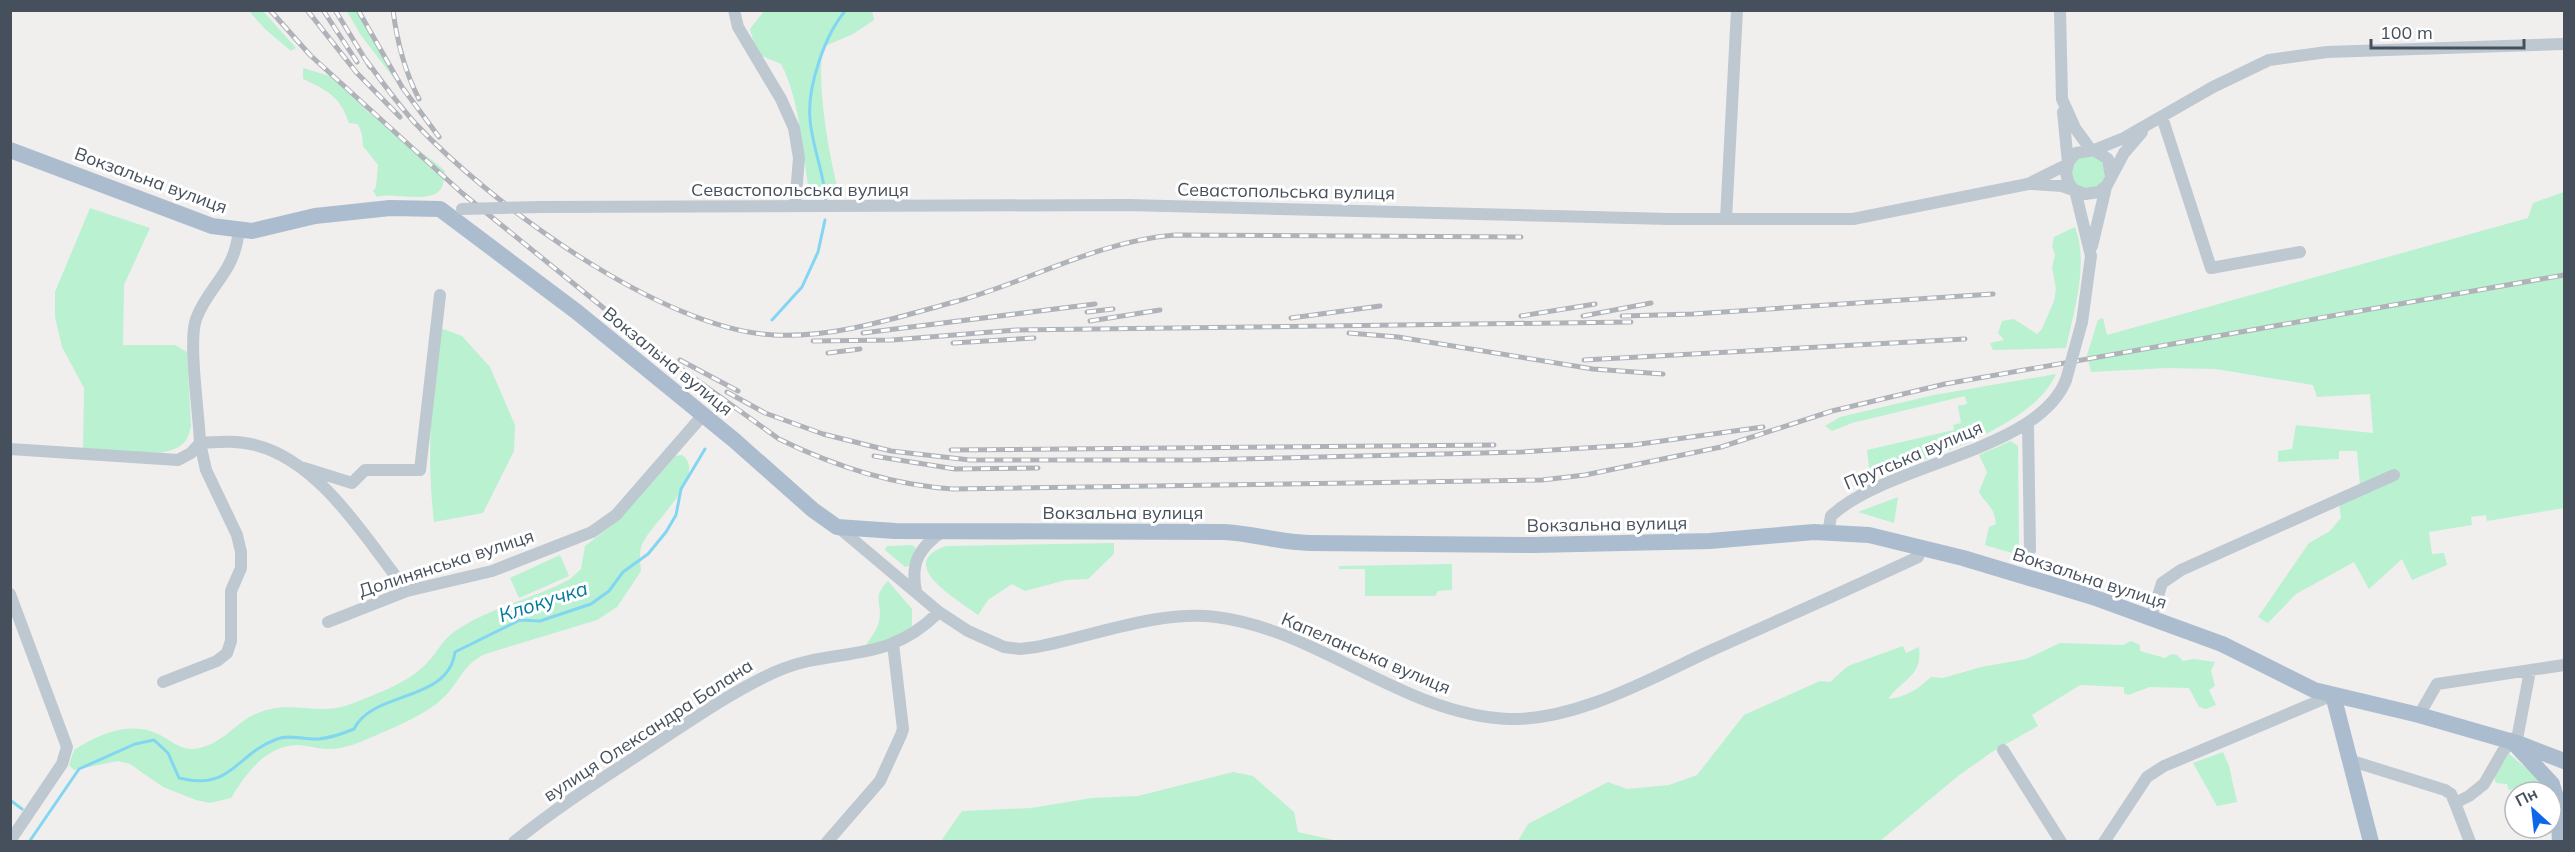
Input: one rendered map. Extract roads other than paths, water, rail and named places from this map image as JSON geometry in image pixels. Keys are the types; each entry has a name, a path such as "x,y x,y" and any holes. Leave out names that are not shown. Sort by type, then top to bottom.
{"main road":[{"name":"Вокзальна вулиця","path":"10,150 212,226 252,231 315,216 390,208 440,209 577,312 703,415 813,510 837,527 908,531 1223,532 1255,534 1290,543 1535,545 1710,541 1783,534 1869,535 1921,547 2093,597 2222,644 2314,690 2419,715 2513,742 2565,761"},
{"path":"2333,694 2371,842"},
{"path":"2513,742 2548,780"}],"street":[{"path":"735,10 738,27 781,99 794,128 800,158 795,206"},
{"path":"1726,219 1737,10"},
{"path":"2060,10 2062,99 2068,164 2066,176 2075,190"},
{"path":"2028,184 2068,164 2078,152 2093,150 2148,125 2213,87 2268,60 2328,52 2565,44"},
{"path":"2062,99 2075,128 2093,150 2109,162 2108,183"},
{"path":"2162,117 2211,268 2300,252"},
{"path":"2091,256 2097,216 2108,183 2124,153 2148,125"},
{"path":"2028,184 2075,190 2092,195 2108,183"},
{"name":"Севастопольська вулиця","path":"440,209 1128,205 1726,219 1852,219 2028,184"},
{"name":"Прутська вулиця","path":"1828,533 1831,516 1862,494 2028,424 2053,401 2066,380 2082,322 2091,256 2075,190"},
{"path":"164,682 217,661 227,653 231,642 231,591 241,568 241,552 237,535 206,470 200,443 193,336 196,318 233,260 239,229"},
{"path":"10,449 178,460 191,453 200,443 234,441 256,445 289,462 352,483 365,470 420,470 440,295"},
{"name":"Долинянська вулиця","path":"328,622 408,591 492,571 592,532 616,514 703,415"},
{"path":"2028,424 2031,550"},
{"path":"289,462 328,492 359,525 408,591"},
{"path":"2151,618 2162,583 2181,570 2394,475"},
{"name":"Капеланська вулиця","path":"837,527 939,612 989,641 1020,650 1180,617 1218,617 1278,634 1441,706 1494,717 1538,718 1575,709 1628,688 1918,557 1921,547"},
{"path":"908,531 916,537 921,549"},
{"path":"916,591 914,570 921,549 943,531"},
{"path":"10,594 67,747 63,764 10,841"},
{"name":"вулиця Олександра Балана","path":"514,842 607,775 758,680 799,664 854,655 893,644 921,630 939,612"},
{"path":"827,842 880,782 901,735 903,729 900,686 893,644"},
{"path":"2419,715 2437,684 2565,665"},
{"path":"2455,803 2469,796 2484,784 2504,751 2518,734 2530,671"},
{"path":"2104,842 2147,777 2164,766 2333,694"},
{"path":"2003,750 2061,842"},
{"path":"2352,761 2445,790 2451,794 2470,842"}],"waterway":[{"name":"Клокучка","path":"826,201 811,129 811,92 825,47 838,20 846,10"},
{"path":"772,320 802,287 818,252 825,220"},
{"name":"Клокучка","path":"29,842 79,769 135,744 154,740 168,753 179,778 197,781 211,780 222,776 251,754 277,739 323,738 354,729 364,717 377,708 439,680 449,668 455,652 520,620 540,621 591,604 609,591 623,572 648,554 666,532 676,515 681,489 705,449"},
{"path":"10,800 22,809"}],"railway":[{"path":"270,10 310,55 462,193 659,353 779,439 821,458 864,473 930,487 953,489 1542,480 1585,475 1721,447 1832,411 1945,384 2564,275"},
{"path":"307,10 356,72 400,117"},
{"path":"323,10 357,62"},
{"path":"335,10 370,67"},
{"path":"358,10 402,87 439,137"},
{"path":"393,10 402,56 419,99"},
{"path":"366,60 408,115 446,154 531,224 580,257 631,287 681,311 729,328 774,335 820,333 887,320 982,294 1118,245 1175,235 1521,237"},
{"path":"1622,316 1693,314 1993,294"},
{"path":"1583,316 1651,303"},
{"path":"863,333 1095,304"},
{"path":"1521,316 1595,304"},
{"path":"1291,318 1380,306"},
{"path":"1087,312 1113,309"},
{"path":"1090,321 1160,310"},
{"path":"813,341 892,340 1016,330 1631,322"},
{"path":"1349,333 1398,337 1593,369 1663,374"},
{"path":"953,343 1034,338"},
{"path":"1584,360 1965,339"},
{"path":"828,353 860,349"},
{"path":"680,360 738,391"},
{"path":"727,392 765,413 823,434 891,451 970,460 1196,460 1521,452 1633,445 1763,427"},
{"path":"951,450 1494,445"},
{"path":"874,456 955,469 1038,468"}]}
